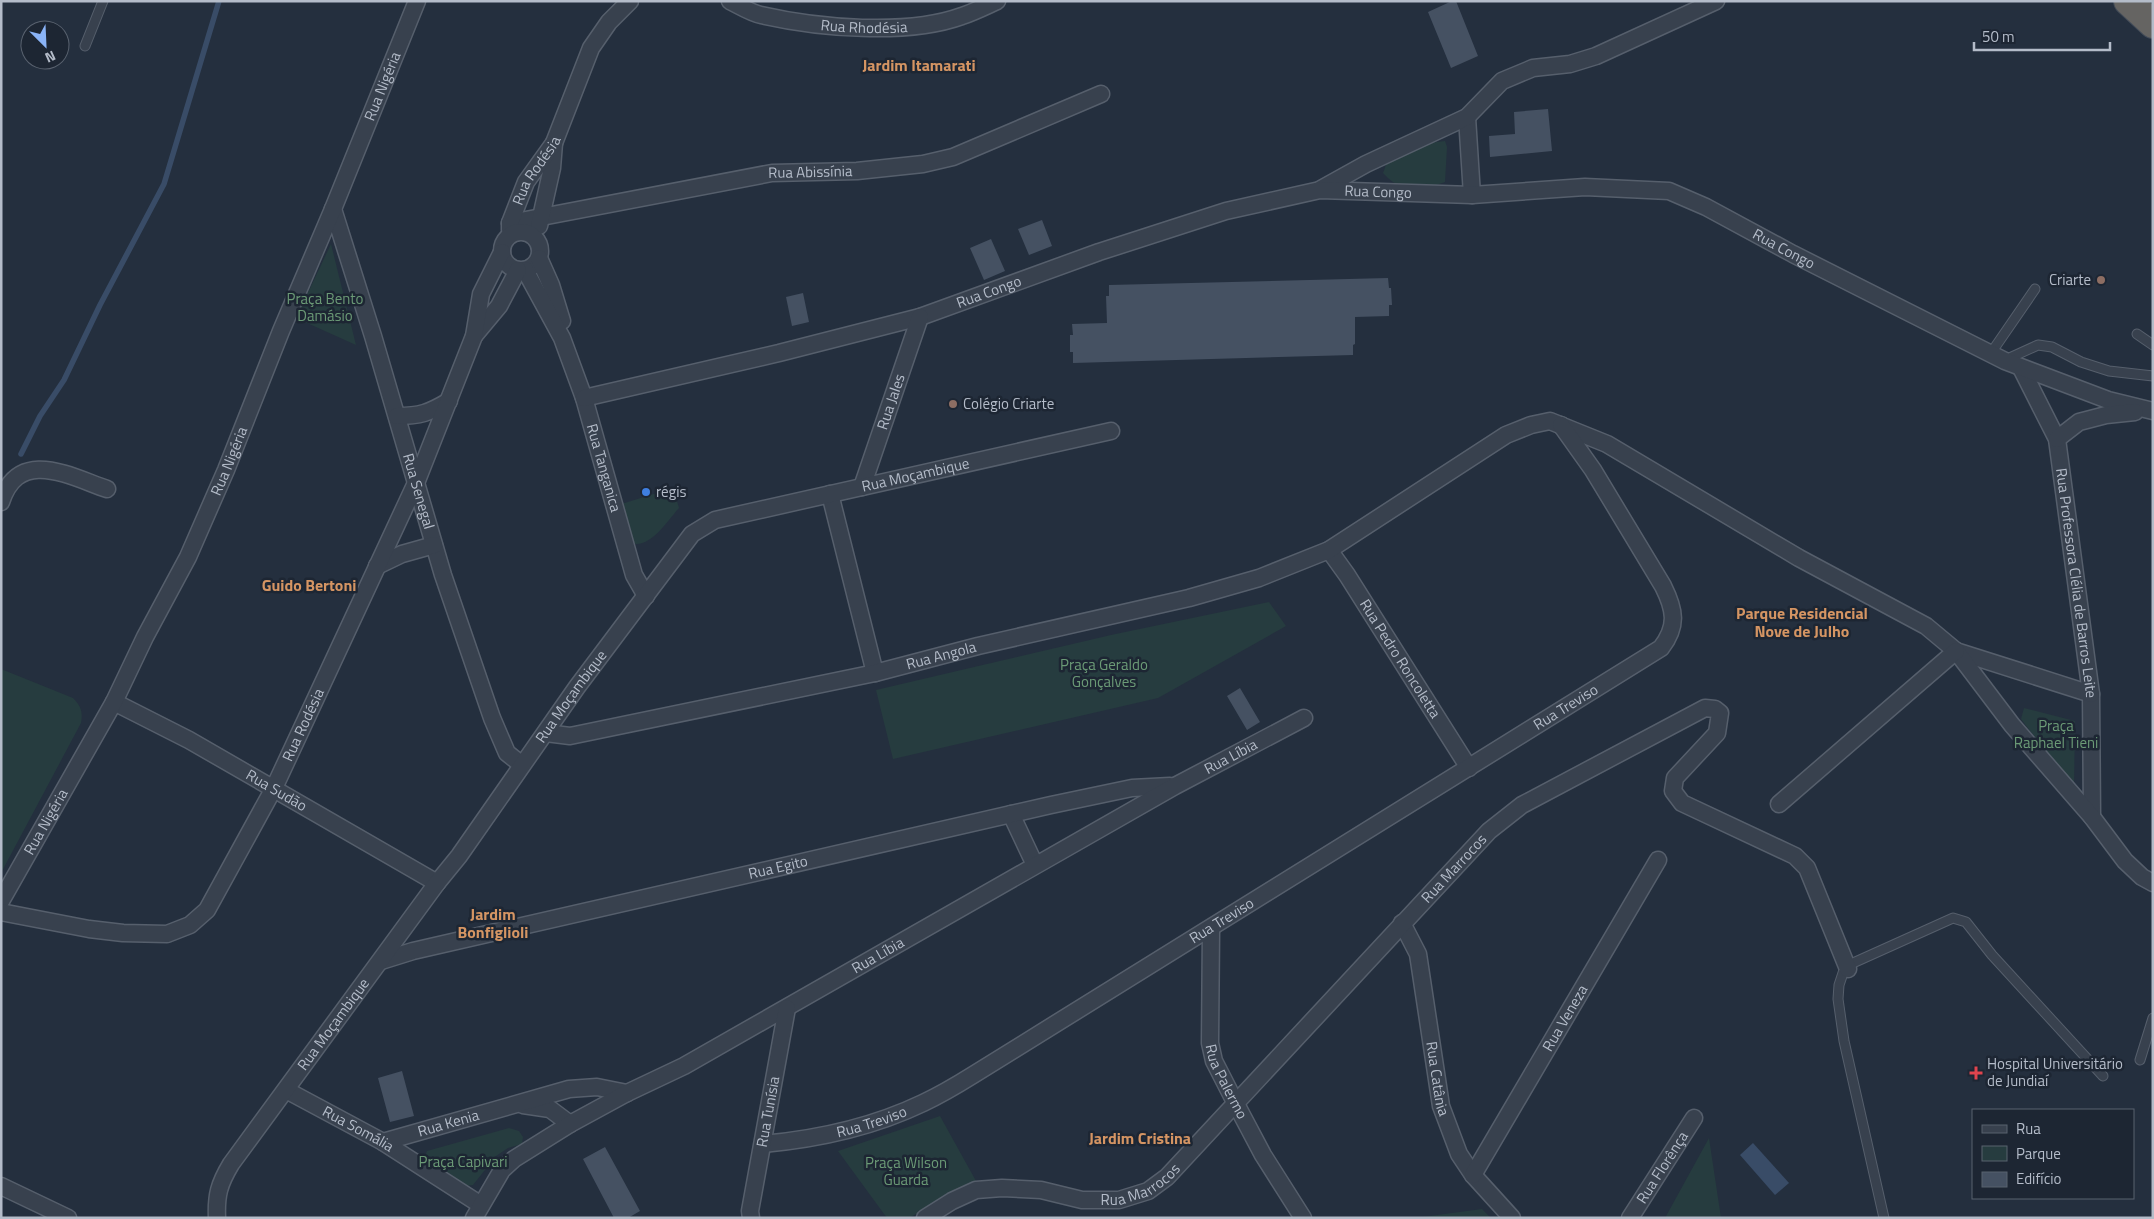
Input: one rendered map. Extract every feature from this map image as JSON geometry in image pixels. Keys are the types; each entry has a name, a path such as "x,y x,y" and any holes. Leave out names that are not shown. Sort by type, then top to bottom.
{"highway":[{"path":"2128,1 2153,24"}],"street":[{"name":"Rua Nigéria","path":"1,901 114,702 145,637 188,557 226,470 281,330 417,1"},
{"path":"554,143 591,48 609,22 630,1"},
{"name":"Rua Rhodésia","path":"730,1 760,15 818,24 874,28 924,25 961,17 998,1"},
{"path":"1320,190 1366,164 1467,117 1502,82 1533,68 1570,64 1596,56 1716,1"},
{"name":"Rua Abissínia","path":"510,228 540,218 772,173 858,171 923,164 953,157 1101,94"},
{"path":"1467,117 1472,195"},
{"name":"Rua Rodésia","path":"538,239 540,218 552,168 554,143"},
{"name":"Rua Rodésia","path":"510,228 526,182 554,143"},
{"name":"Rua Congo","path":"584,398 779,353 920,317 1099,252 1226,211 1320,190 1472,195 1585,187 1669,191 1706,207 1792,254 2021,368 2108,400 2151,411"},
{"name":"Rua Senegal","path":"333,208 397,416 434,545 492,718 507,753 522,766"},
{"path":"510,228 530,233 538,239 540,246 539,258 536,264 521,270 506,264 502,252 510,228"},
{"name":"Rua Rodésia","path":"1,912 89,930 167,934 190,925 207,910 274,788 416,483 474,336 481,294 502,252"},
{"name":"Rua Tanganica","path":"539,258 562,320 562,338"},
{"name":"Rua Rodésia","path":"474,336 499,306 521,270"},
{"name":"Rua Tanganica","path":"521,270 562,338 584,398 634,575 646,596"},
{"name":"Rua Jales","path":"862,487 920,317"},
{"name":"Rua Professora Clélia de Barros Leite","path":"2021,368 2057,439 2091,694 2092,817"},
{"path":"397,416 416,416 430,412 449,402"},
{"path":"2057,439 2079,422 2106,415 2151,411"},
{"name":"Rua Angola","path":"546,733 570,736 875,673 978,646 1189,598 1259,578 1329,550 1506,435 1531,425 1550,422 1561,425"},
{"path":"1561,425 1607,444 1799,558 1926,626 1956,651 2012,724 2092,817 2125,861 2142,877 2153,883"},
{"name":"Rua Treviso","path":"763,1144 808,1140 856,1128 922,1104 982,1070 1211,929 1661,648 1670,636 1673,621 1672,606 1663,586 1593,470 1561,425"},
{"name":"Rua Moçambique","path":"217,1218 216,1198 222,1180 231,1164 437,883 459,856 577,687 692,534 715,520 1111,431"},
{"path":"1,502 5,491 11,483 29,469 51,470 107,488"},
{"path":"830,494 875,673"},
{"path":"377,566 402,554 434,545"},
{"name":"Rua Pedro Roncoletta","path":"1329,550 1469,768"},
{"path":"1956,651 2091,694"},
{"path":"1779,804 1956,651"},
{"name":"Rua Sudão","path":"114,702 189,740 437,883"},
{"name":"Rua Marrocos","path":"925,1218 952,1201 976,1190 1002,1188 1041,1190 1082,1200 1119,1200 1148,1191 1167,1177 1402,923 1490,831 1522,804 1705,708 1715,709 1720,713 1717,733 1675,778 1673,791 1682,803 1794,856 1807,868 1848,969"},
{"name":"Rua Líbia","path":"477,1211 502,1170 514,1159 570,1124 626,1093 684,1066 1175,786 1304,718"},
{"name":"Rua Egito","path":"381,960 413,951 1011,814 1132,788 1175,786"},
{"path":"1011,814 1035,865"},
{"name":"Rua Veneza","path":"1473,1175 1658,860"},
{"name":"Rua Catânia","path":"1402,923 1418,954 1441,1106 1459,1154 1473,1175 1512,1218"},
{"name":"Rua Palermo","path":"1211,929 1210,1043 1214,1061 1263,1155 1303,1218"},
{"name":"Rua Tunísia","path":"751,1218 750,1211 787,1008"},
{"name":"Rua Kenia","path":"383,1142 569,1089 597,1087 626,1093"},
{"name":"Rua Somália","path":"286,1090 383,1142 477,1211"},
{"name":"Rua Kenia","path":"513,1104 550,1109 570,1124"},
{"name":"Rua Florênça","path":"1630,1218 1694,1118"},
{"path":"1,1186 68,1218"}],"lane":[{"path":"85,46 103,1"},
{"path":"1998,357 2035,289"},
{"path":"2137,334 2153,345"},
{"path":"1998,357 2038,345 2052,347 2082,362 2109,371 2153,376"},
{"path":"1884,1218 1844,1041 1838,999 1839,985 1844,973 1853,963 1953,918 1960,919 1966,922 1992,955 2103,1076"},
{"path":"2140,1060 2153,1018"}],"green space":[{"path":"1445,141 1447,147 1445,182 1427,188 1404,188 1390,180 1383,173 1387,162 1429,143"},
{"name":"Praça Bento Damásio","path":"331,244 356,345 296,318"},
{"path":"673,488 679,508 658,533 651,538 637,544 630,543 615,506"},
{"name":"Praça Geraldo Gonçalves","path":"1269,602 1286,626 1158,698 893,759 876,690 1111,635"},
{"path":"1,669 73,698 81,709 82,716 81,723 1,873"},
{"name":"Praça Raphael Tieni","path":"2024,708 2075,721 2074,788 2021,719"},
{"name":"Praça Wilson Guarda","path":"940,1116 976,1181 909,1218 887,1218 838,1151"},
{"name":"Praça Capivari","path":"509,1128 519,1131 523,1137 522,1144 508,1148 496,1156 473,1185 465,1186 424,1160 427,1151"},
{"path":"1709,1138 1721,1218 1665,1218"},
{"path":"1482,1209 1491,1218 1415,1218"}],"water":[{"path":"1753,1143 1789,1183 1775,1195 1740,1155"}],"building":[{"path":"1456,1 1478,56 1451,68 1428,12"},
{"path":"1548,109 1552,151 1490,157 1489,136 1515,134 1514,112"},
{"path":"1042,220 1052,246 1029,255 1018,229"},
{"path":"991,239 1005,271 984,280 970,248"},
{"path":"1388,278 1389,288 1391,288 1392,305 1389,305 1389,316 1355,317 1353,355 1073,363 1073,352 1070,352 1070,335 1073,335 1072,324 1107,323 1106,296 1109,296 1109,285"},
{"path":"803,293 809,322 792,326 786,297"},
{"path":"1240,688 1260,722 1247,730 1227,696"},
{"path":"402,1071 414,1116 390,1122 378,1078"},
{"path":"605,1147 640,1211 628,1218 614,1218 583,1159"}],"waterway":[{"path":"21,454 40,416 64,380 100,305 164,184 219,1"}],"place":[{"name":"Criarte","path":"2101,280"},
{"name":"Colégio Criarte","path":"953,404"},
{"name":"régis","path":"646,492"},
{"name":"Hospital Universitário de Jundiaí","path":"1976,1073"}],"district":[{"name":"Jardim Itamarati","path":"919,65"},
{"name":"Guido Bertoni","path":"309,585"},
{"name":"Parque Residencial Nove de Julho","path":"1802,622"},
{"name":"Jardim Bonfiglioli","path":"493,923"},
{"name":"Jardim Cristina","path":"1140,1138"}]}
